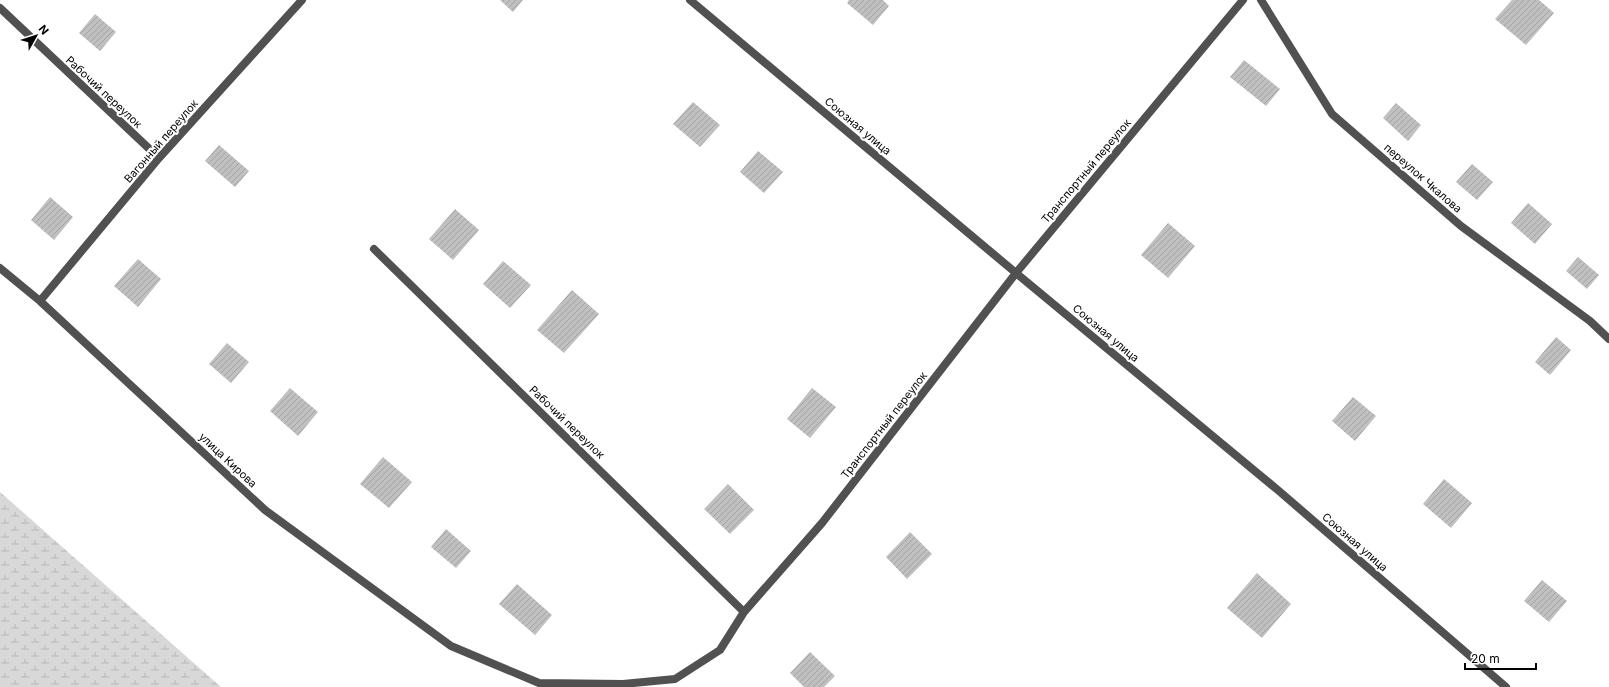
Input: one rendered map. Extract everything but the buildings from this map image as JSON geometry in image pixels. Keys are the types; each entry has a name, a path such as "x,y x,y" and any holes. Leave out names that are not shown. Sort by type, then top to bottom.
{"street":[{"name":"Вагонный переулок","path":"40,301 159,158 302,0"},
{"name":"Союзная улица","path":"690,0 1279,491 1506,687"},
{"name":"Транспортный переулок","path":"458,649 539,683 623,684 675,679 720,650 744,612 822,523 1016,273 1243,0"},
{"name":"переулок Чкалова","path":"1261,0 1332,114 1461,226 1590,321 1609,339"},
{"name":"Рабочий переулок","path":"0,8 159,158"},
{"name":"Рабочий переулок","path":"374,248 744,612"},
{"name":"улица Кирова","path":"0,268 40,301 265,510 451,646 458,649"}],"green space":[{"path":"0,492 221,687 0,687"}]}
